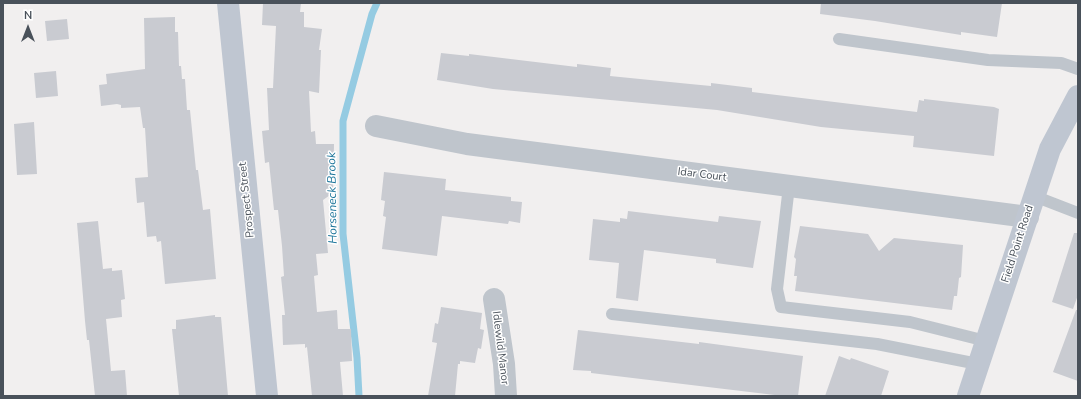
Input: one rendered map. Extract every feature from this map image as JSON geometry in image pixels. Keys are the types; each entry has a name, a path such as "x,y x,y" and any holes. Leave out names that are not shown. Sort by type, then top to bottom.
{"street":[{"name":"Prospect Street","path":"228,3 267,396"},
{"name":"Field Point Road","path":"968,396 1050,149 1078,96"},
{"name":"Idar Court","path":"376,126 467,144 1028,217"},
{"name":"Idlewild Manor","path":"494,299 504,364 506,396"}],"lane":[{"path":"839,39 988,60 1061,63 1078,69"},
{"path":"789,186 777,289 780,307 910,322 986,340"},
{"path":"1034,196 1078,213"},
{"path":"612,314 877,344 978,364"}],"building":[{"path":"263,3 301,3 300,12 304,12 304,27 322,29 319,50 321,50 319,93 309,91 311,132 315,131 316,144 334,144 333,193 323,200 328,253 316,254 318,275 314,276 317,312 337,310 338,329 351,329 352,361 340,362 343,396 312,396 307,347 305,348 305,344 283,345 282,315 285,315 281,277 284,276 282,246 278,210 274,210 269,162 265,163 262,131 269,130 267,88 273,88 276,26 262,25"},
{"path":"821,3 1002,3 997,37 961,32 961,35 820,14"},
{"path":"175,17 175,32 178,32 179,66 181,66 182,79 185,79 187,110 190,110 196,170 198,170 203,210 210,209 216,279 165,284 161,241 157,242 156,236 147,237 144,202 137,203 135,178 148,177 145,128 143,128 140,107 121,108 121,105 117,104 101,106 99,85 107,84 106,74 145,69 144,18"},
{"path":"67,19 69,39 47,41 45,21"},
{"path":"441,53 469,56 469,54 577,67 577,64 611,68 610,76 711,86 711,83 752,88 752,92 917,112 919,100 924,101 924,99 994,107 999,109 994,156 913,147 914,136 821,127 717,110 493,89 437,80"},
{"path":"56,71 58,96 36,98 34,73"},
{"path":"34,122 37,174 17,175 14,124"},
{"path":"384,172 446,179 445,190 511,197 511,201 522,202 520,223 509,221 508,224 442,216 437,256 382,249 386,217 383,216 385,201 381,200"},
{"path":"628,211 718,222 719,216 761,221 753,268 716,263 716,259 644,250 638,301 616,298 619,263 589,260 593,219 620,222 620,218 627,219"},
{"path":"98,221 103,269 112,268 112,271 122,270 125,299 121,300 122,317 106,319 111,371 125,370 127,396 95,396 89,340 87,340 85,321 77,223"},
{"path":"800,226 868,234 879,251 894,238 963,245 961,277 959,278 957,296 954,296 952,310 795,291 797,276 794,276 796,259 794,257"},
{"path":"1074,233 1078,233 1078,295 1073,309 1052,302"},
{"path":"441,307 482,313 480,329 484,330 481,349 478,348 475,363 460,361 460,364 458,364 455,396 428,396 437,343 432,342 435,323 438,324"},
{"path":"1076,310 1078,310 1078,381 1053,372"},
{"path":"215,315 215,317 221,317 228,396 179,396 172,329 176,329 176,320"},
{"path":"578,330 699,344 699,342 803,356 798,396 783,396 591,373 591,371 573,370"},
{"path":"839,356 850,360 851,358 889,371 881,396 825,396"}],"waterway":[{"name":"Horseneck Brook","path":"359,396 357,358 343,234 343,121 372,14 377,3"}]}
